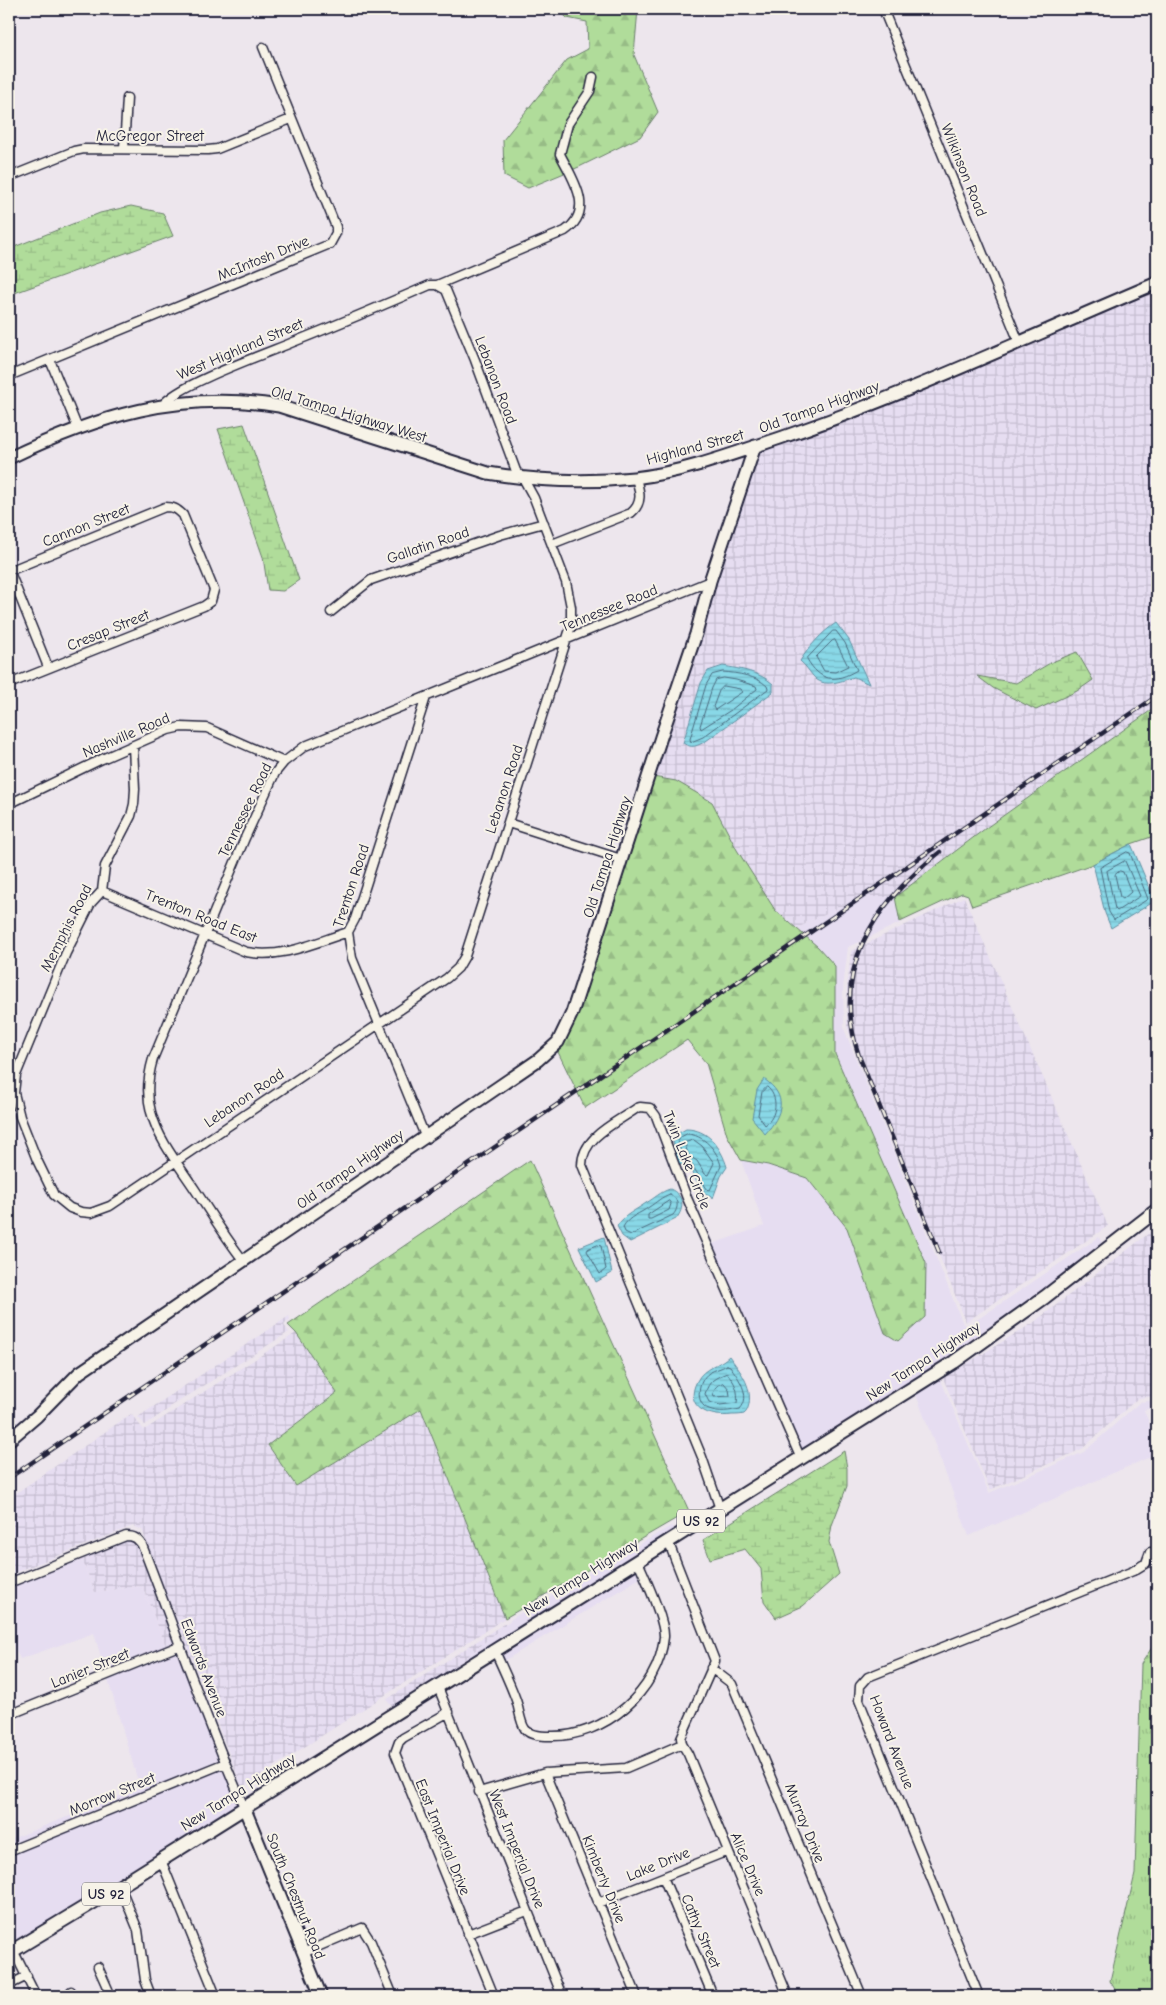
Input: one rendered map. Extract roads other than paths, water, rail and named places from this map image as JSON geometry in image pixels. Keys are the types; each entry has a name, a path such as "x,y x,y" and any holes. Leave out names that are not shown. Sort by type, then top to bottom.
{"main road":[{"name":"Old Tampa Highway","path":"9,1440 37,1416 79,1373 543,1056 558,1042 572,1013 697,632 710,581 755,446 858,410 1157,283"},
{"name":"Old Tampa Highway West","path":"163,405 216,400 256,402 279,406 488,473 523,478"},
{"name":"West Highland Street","path":"9,458 112,416 163,405"},
{"name":"Highland Street","path":"523,478 566,482 636,478 685,469 755,446"},
{"name":"New Tampa Highway","path":"11,1951 120,1886 438,1687 801,1459 996,1333 1157,1210"},
{"name":"South Chestnut Road","path":"244,1807 321,1996"}],"street":[{"name":"Wilkinson Road","path":"883,9 1019,342"},
{"name":"McIntosh Drive","path":"9,376 330,244 336,233 336,227 291,119 264,47"},
{"name":"West Highland Street","path":"163,405 175,393 236,365 430,285 438,285 565,231 577,221 581,202 579,193 560,154 568,124 590,91 593,77"},
{"path":"124,149 128,98"},
{"name":"McGregor Street","path":"9,177 74,151 216,149 291,119"},
{"name":"Lebanon Road","path":"176,1161 448,978 458,968 465,956 560,656 568,639 571,626 568,591 552,544 534,498 523,478 516,471 450,299 446,290 438,285"},
{"path":"50,360 78,429"},
{"path":"552,544 631,512 636,508 641,495 636,478"},
{"name":"Cannon Street","path":"9,571 165,507 174,508 183,515 214,590 213,595"},
{"name":"Gallatin Road","path":"331,612 371,580 500,535 544,523"},
{"path":"9,571 48,668"},
{"name":"Tennessee Road","path":"243,1260 156,1128 150,1111 149,1075 153,1059 245,838 275,774 284,762 305,746 710,581"},
{"name":"Cresap Street","path":"9,684 204,606 211,601 213,595"},
{"name":"Trenton Road","path":"425,1136 352,958 348,932 354,919 426,697"},
{"name":"Nashville Road","path":"9,804 102,759 168,730 195,726 207,728 284,762"},
{"name":"Memphis Road","path":"14,1093 16,1075 66,953 91,903 102,891 105,866 122,835 134,804 133,746"},
{"path":"508,823 621,860"},
{"name":"Trenton Road East","path":"102,891 246,952 272,955 286,953 348,932"},
{"path":"9,1084 14,1093 20,1117 54,1195 70,1208 91,1213 103,1210 176,1161"},
{"name":"Twin Lake Circle","path":"720,1509 702,1457 582,1165 582,1157 587,1145 637,1108 650,1108 656,1116 687,1198 801,1459"},
{"name":"Edwards Avenue","path":"9,1583 126,1536 133,1536 138,1540 142,1545 225,1763 244,1807"},
{"path":"479,1792 545,1773 621,1769 682,1744 682,1738 715,1661 668,1541"},
{"name":"Howard Avenue","path":"980,1996 859,1700 860,1686 868,1677 1133,1571 1146,1563 1150,1552"},
{"path":"495,1651 516,1699 525,1729 532,1734 558,1737 572,1735 590,1729 610,1718 636,1698 645,1686 654,1668 663,1640 663,1629 657,1609 638,1561"},
{"name":"Lanier Street","path":"9,1715 181,1645"},
{"name":"Murray Drive","path":"712,1668 732,1684 862,1996"},
{"name":"West Imperial Drive","path":"438,1687 562,1996"},
{"name":"East Imperial Drive","path":"449,1712 404,1738 399,1742 395,1753 494,1996"},
{"name":"Alice Drive","path":"682,1744 788,1996"},
{"name":"Morrow Street","path":"9,1850 225,1763"},
{"name":"Kimberly Drive","path":"545,1773 637,1996"},
{"name":"Lake Drive","path":"598,1903 728,1851"},
{"path":"161,1860 216,1996"},
{"name":"Cathy Street","path":"663,1877 712,1996"},
{"path":"120,1886 138,1930 145,1980 151,1996"},
{"path":"468,1934 528,1911"},
{"path":"303,1953 362,1928 371,1942 393,1996"},
{"path":"11,1951 27,1976 36,1996"},
{"path":"98,1967 111,1996"},
{"path":"9,1985 27,1976"}],"water":[{"path":"836,623 849,640 869,684 854,677 832,683 822,682 817,680 800,661 816,640"},
{"path":"723,666 749,672 768,680 773,684 773,692 706,741 694,746 686,745 683,743 701,683 708,671"},
{"path":"1131,844 1155,901 1111,928 1105,913 1093,864"},
{"path":"764,1079 772,1085 780,1099 779,1112 776,1119 765,1134 752,1118 757,1090"},
{"path":"686,1129 701,1132 712,1140 721,1153 727,1167 721,1176 713,1198 705,1194 689,1168 679,1164 673,1141 677,1134"},
{"path":"670,1189 678,1195 682,1202 681,1211 676,1219 630,1242 622,1236 617,1226 623,1218 660,1193"},
{"path":"604,1237 612,1273 596,1282 579,1247"},
{"path":"729,1356 747,1384 749,1391 748,1408 744,1414 740,1415 724,1416 708,1413 696,1404 693,1398 697,1381 700,1376"}],"railway":[{"path":"9,1478 1157,696"},
{"path":"939,1252 859,1056 851,1024 850,995 854,967 864,941 877,917 916,872 940,852"}]}
